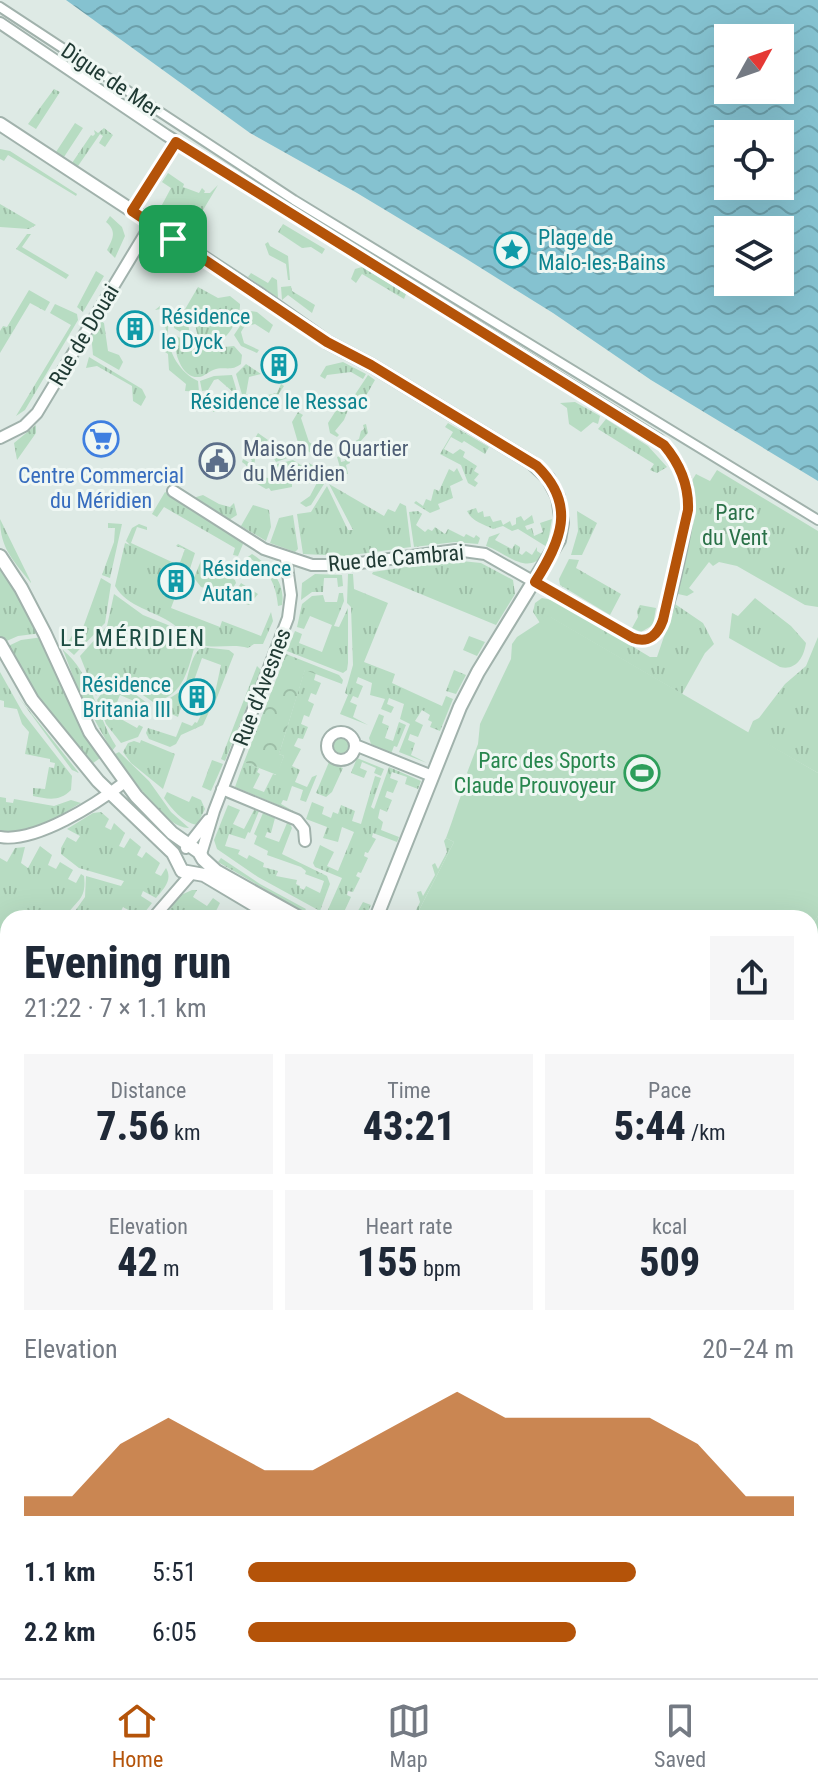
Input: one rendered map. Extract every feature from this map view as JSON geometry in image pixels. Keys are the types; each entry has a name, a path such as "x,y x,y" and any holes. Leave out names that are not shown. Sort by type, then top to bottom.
{"street":[{"name":"Digue de Mer","path":"0,7 294,200 818,520"},
{"name":"Digue de Mer","path":"0,23 176,142 659,440 678,464 688,499 684,534 669,596"},
{"path":"0,124 327,342 380,370 532,463 554,487 559,502 561,528 557,545 475,678 379,910"},
{"path":"132,211 185,129"},
{"name":"Rue de Douai","path":"2,435 24,426 37,413 151,224"},
{"name":"Rue de Cambrai","path":"173,491 264,549 286,559 312,565 336,566 450,550 469,551 498,559 638,640 649,639 658,631 669,596"},
{"path":"0,556 45,634 90,732 125,782 202,866 159,910"},
{"name":"Rue d'Avesnes","path":"162,906 214,811 288,618 291,595 286,559"},
{"path":"0,644 32,700 109,794 189,854 285,910"},
{"path":"355,745 432,776"},
{"path":"0,837 35,835 125,782"},
{"path":"222,789 297,820 305,831 305,841"},
{"path":"194,873 261,910"}],"green space":[{"path":"54,89 60,92 36,129 28,124"},
{"path":"75,123 83,128 64,157 56,152"},
{"path":"104,128 113,135 105,147 99,143 103,136 100,134 78,166 72,163 91,135 95,134 94,130 98,133"},
{"path":"0,149 10,151 76,196 8,155 4,161 0,159"},
{"path":"168,173 184,184 183,187 199,193 202,188 204,193 210,193 218,185 190,232 186,229 191,222 184,217 175,231 155,218 171,188 162,182"},
{"path":"0,204 36,225 29,229 0,227"},
{"path":"110,216 122,227 125,236 115,258 107,250 113,235 106,222"},
{"path":"283,224 325,249 322,254 311,247 302,248 278,232"},
{"path":"27,234 31,234 22,247 69,275 66,279 16,249"},
{"path":"268,242 288,256 290,280 286,264 269,255 265,244"},
{"path":"362,267 406,294 404,299 362,274 356,283 351,279 355,269"},
{"path":"96,271 104,276 83,312 77,307"},
{"path":"251,273 268,283 272,277 277,280 278,298 248,277"},
{"path":"291,286 292,291 315,305 312,313 288,295 282,300 281,287"},
{"path":"198,287 218,298 230,296 240,304 234,325 224,339 211,345 200,340 193,318 184,311"},
{"path":"29,290 50,302 45,311 30,303 0,353 0,331 3,326 7,327"},
{"path":"55,304 77,314 78,320 25,410 16,416 71,325 50,313"},
{"path":"160,306 174,311 168,330 171,350 182,369 198,381 199,392 185,391 186,384 169,370 162,337 167,334 161,309 155,310"},
{"path":"250,311 257,312 273,325 269,333 255,324 244,327 241,332 244,343 259,350 257,353 241,346 234,335"},
{"path":"179,317 188,321 190,338 174,328 173,323"},
{"path":"99,320 104,323 108,351 119,355 123,362 119,370 93,355 91,334"},
{"path":"176,336 205,349 234,346 242,355 241,364 220,368 201,377 193,376 179,362"},
{"path":"89,357 142,389 146,397 141,406 133,401 132,386 97,366 86,368"},
{"path":"343,362 366,374 363,379 351,372 327,375 325,379 320,376 326,366"},
{"path":"246,364 261,374 249,377 246,394 254,398 277,393 281,384 284,386 276,398 252,404 243,398 236,374"},
{"path":"232,375 238,397 235,405 213,412 213,408 229,404 233,392 218,379 208,390 202,391 200,381"},
{"path":"368,375 375,380 363,401 354,396"},
{"path":"351,397 361,404 350,405 335,431 339,435 337,437 330,433 328,423 342,401"},
{"path":"575,402 600,416 598,424 593,422 581,432 569,424 567,408 560,403"},
{"path":"298,412 303,415 301,418 309,442 320,449 316,456 299,446 292,422"},
{"path":"606,419 648,446 667,467 657,473 650,470 654,464 598,429"},
{"path":"448,423 489,447 485,454 451,437 444,449 453,454 460,449 465,452 463,457 477,466 474,471 479,474 474,480 478,483 475,487 468,483 461,465 440,454 453,432 445,427"},
{"path":"366,424 368,433 346,465 348,474 345,474 337,457 340,456 341,462 345,461 344,456 353,446 352,443 359,439"},
{"path":"36,425 36,433 17,460 14,443"},
{"path":"258,433 268,440 265,444 268,454 282,457 284,451 292,449 293,456 276,462 272,455 263,454 255,459 254,469 259,477 269,478 276,472 277,464 293,460 304,467 292,482 292,487 271,491 249,479 246,465 242,462 243,459 252,461 250,457 260,445 254,440"},
{"path":"309,463 319,469 324,484 311,505 306,507 300,503 310,496 320,477 318,471 307,466"},
{"path":"457,468 463,480 450,486 453,498 438,504 440,509 430,513 414,503 416,501 423,506 426,499 431,501 434,489 439,491 449,469 454,472"},
{"name":"Parc du Vent","path":"717,470 818,531 818,607 805,605 737,566 719,562 713,566 709,562 689,588 694,592 687,596 678,594 678,582 696,513 691,482 696,474 710,481"},
{"path":"329,484 384,516 388,509 395,512 400,503 406,506 411,547 345,556 303,554 297,514 311,512 327,486 348,530 353,530"},
{"path":"165,492 240,537 243,544 238,556 233,555 235,548 164,507 157,517 152,514"},
{"path":"203,495 230,507 234,503 237,515 229,520 193,498"},
{"path":"253,505 269,510 271,527 266,541 241,526"},
{"path":"476,508 478,513 483,511 484,517 490,516 493,522 501,520 503,525 510,521 512,526 516,524 516,518 521,516 524,521 532,515 534,523 525,526 527,530 532,528 534,536 543,532 540,523 552,519 547,547 518,529 512,531 503,526 493,529 478,522 467,511"},
{"path":"577,511 597,523 582,555 571,555 578,531"},
{"path":"409,512 422,514 416,525 425,532 435,527 445,534 448,529 464,537 466,534 474,538 476,535 480,538 478,544 455,542 414,547"},
{"path":"293,515 298,549 295,552 270,543 279,518"},
{"path":"0,519 31,583 5,547"},
{"path":"108,523 122,524 110,578 102,575 114,542 115,528 108,528"},
{"path":"139,524 147,530 137,527 131,543 174,563 165,587 177,592 171,608 220,627 222,621 261,636 271,612 273,621 263,644 248,648 198,644 166,619 134,604 120,593 115,586 125,543 130,545 126,541 132,528"},
{"path":"500,533 495,540 512,549 515,544 520,547 519,553 522,555 526,551 532,555 537,547 543,555 537,561 523,563 486,546 489,537"},
{"path":"178,544 195,553 190,569 179,565 185,549 176,546"},
{"path":"252,554 265,564 279,582 282,605 278,606 273,585 263,568 251,559 244,563"},
{"path":"202,558 235,580 229,594 201,587 194,578"},
{"path":"569,559 579,560 576,568 621,594 610,615 560,585 559,579"},
{"path":"452,560 481,563 513,580 515,594 496,625 372,574 373,572"},
{"path":"0,562 42,633 18,636 2,643"},
{"path":"315,574 342,575 343,586 338,587 337,578 324,578 323,592 312,592 301,600 302,583"},
{"path":"348,574 353,574 354,589 388,603 364,662 395,674 392,683 442,706 446,696 453,699 440,731 430,727 430,715 422,710 415,721 423,725 418,737 410,734 408,740 415,743 411,755 427,763 399,752 410,724 400,719 404,704 389,698 387,704 394,707 391,713 381,709 385,699 370,695 372,683 358,677 356,683 363,686 358,698 353,696 350,702 357,705 353,717 368,725 340,714 348,695 345,693 353,665 351,607 347,603"},
{"path":"101,578 111,584 105,623 74,655 65,647 73,634 80,636"},
{"path":"241,583 258,594 249,605 231,599"},
{"path":"339,593 343,593 344,601 334,626 339,627 348,608 348,663 343,673 287,651 295,631 302,634 299,643 322,652 332,625 310,616 304,629 297,627 302,604 312,596 323,595 325,602 337,602"},
{"path":"114,594 143,615 168,625 194,648 182,682 163,700 153,702 117,683 96,696 80,656 107,626"},
{"path":"542,598 557,601 650,657 657,657 675,604 703,623 714,644 705,653 682,694 550,617 540,623 533,612 535,603"},
{"path":"755,598 791,626 806,643 795,665 780,667 729,638 732,613 738,616"},
{"path":"640,605 656,608 653,625 641,632 632,628"},
{"name":"Parc des Sports Claude Prouvoyeur","path":"549,616 818,773 818,910 419,910 454,842 446,838 470,776 467,773 478,744 480,724 511,659 512,644 517,637"},
{"path":"469,636 485,642 477,656 463,650"},
{"path":"43,637 103,756 89,766 35,698 27,677 4,648 21,640"},
{"path":"818,637 818,773 748,733 753,721 759,718 785,684 806,666"},
{"path":"202,647 229,650 234,654 216,700 209,698 211,692 215,693 221,665 202,658 191,689 185,686 193,659"},
{"path":"63,650 87,683 116,746 112,751 79,692"},
{"path":"286,654 339,675 343,680 342,684 305,670 279,754 284,756 277,775 244,762"},
{"path":"257,666 261,670 225,761 221,759"},
{"path":"305,669 316,673 314,680 321,683 316,695 311,693 308,701 314,704 309,717 304,715 301,724 308,727 303,739 298,738 294,746 301,749 292,766 300,770 295,782 307,787 312,777 317,775 306,802 300,800 303,790 292,786 287,801 283,800 281,804 295,812 235,787 244,762 259,768 257,772 260,774 253,788 264,792 273,774 276,775 284,756 279,754"},
{"path":"454,670 466,675 456,694 446,691"},
{"path":"0,672 23,713 72,776 71,790 58,798 33,796 33,788 45,789 49,767 54,768 55,763 25,754 29,732 22,724 17,709 4,707 4,701 0,700"},
{"path":"116,686 127,688 151,706 120,695 112,714 137,728 139,725 143,727 138,737 121,743 106,724 97,700 104,690"},
{"path":"181,691 186,692 178,717 156,707"},
{"path":"17,695 24,704 79,773 72,770"},
{"path":"208,701 213,703 203,725 181,735 176,744 170,747 149,739 146,733 148,728 176,737 182,722 192,726 197,723"},
{"path":"379,714 384,716 382,723 389,726 385,738 393,741 399,722 406,725 391,754 371,744 369,738"},
{"path":"341,737 350,746 341,755 332,746"},
{"path":"141,740 175,754 163,789 131,763 123,752 128,743 140,743"},
{"path":"119,752 149,781 171,812 189,828 169,820 159,810 115,754"},
{"path":"357,758 384,769 381,776 374,773 376,768 362,762 360,768 367,771 364,778 351,773"},
{"path":"212,760 223,764 211,791 202,787"},
{"path":"329,762 343,768 332,792 326,797 316,793"},
{"path":"389,767 421,781 418,789 405,784 407,777 392,772 390,778 398,781 393,793 387,791 385,797 392,800 387,812 380,809 378,818 383,822 381,830 399,837 397,842 373,833 372,837 376,839 368,853 365,852 364,856 368,858 361,873 358,872 356,876 360,878 353,892 348,891 347,895 351,897 345,910 328,910 342,878 315,867 313,863 320,845 334,852 327,866 338,871 354,832 342,827 338,842 323,838 327,827 306,819 312,802 324,807 322,814 331,818 333,812 338,814 341,805 355,811 352,821 361,824 375,776 381,778 371,807 374,809"},
{"path":"167,792 189,802 192,796 201,800 205,809 197,825 174,811 164,798"},
{"path":"0,797 13,803 14,799 54,806 71,800 81,803 42,824 11,832 0,831"},
{"path":"228,805 240,810 233,824 244,829 254,810 259,811 245,839 229,834 225,846 240,850 238,854 247,859 249,855 264,863 263,867 278,871 276,876 297,880 296,884 304,890 306,886 320,893 324,881 305,874 301,867 267,855 268,851 254,844 257,836 254,834 263,813 275,818 271,833 267,832 265,837 279,842 287,823 290,824 292,828 282,854 327,876 330,884 320,910 258,877 217,849 214,840"},
{"path":"101,812 109,819 105,827 111,830 114,823 125,833 119,846 124,848 130,838 141,847 137,855 142,858 146,852 160,863 155,873 161,876 166,868 169,876 167,884 156,898 143,891 141,896 152,903 146,910 123,907 122,910 76,910 85,897 86,876 121,886 124,881 79,868 61,854 67,837 76,842 80,836 67,829 93,813"},
{"path":"446,838 454,842 419,910 416,910 420,902 417,892 421,891 423,896 435,875 432,865 435,863 438,869 447,852"},
{"path":"40,846 52,855 48,865 56,869 60,862 73,870 68,879 76,883 81,874 84,876 82,896 71,910 0,910 0,858 7,862 15,848 25,847 21,863 28,868"},
{"path":"221,858 306,909 301,910 218,862"},
{"path":"197,890 193,897 207,906 213,898 220,903 216,910 169,910 181,895"},
{"path":"363,902 371,905 369,910 358,910"}],"water":[{"path":"66,0 818,0 818,481 651,380 553,313 357,193 250,133"}],"place":[{"name":"Plage de Malo-les-Bains","path":"512,250"},
{"name":"Résidence le Dyck","path":"135,329"},
{"name":"Résidence le Ressac","path":"279,365"},
{"name":"Centre Commercial du Méridien","path":"101,439"},
{"name":"Maison de Quartier du Méridien","path":"217,461"},
{"name":"Résidence Autan","path":"176,581"},
{"name":"Résidence Britania III","path":"197,697"},
{"name":"Parc des Sports Claude Prouvoyeur","path":"642,773"}],"district":[{"name":"LE MÉRIDIEN","path":"133,638"}],"route":[{"path":"176,142 659,440 678,464 688,494 688,510 658,631 649,639 638,640 535,582 557,545 562,523 556,492 537,466 371,365 339,350 173,239 132,211 176,142"}]}
